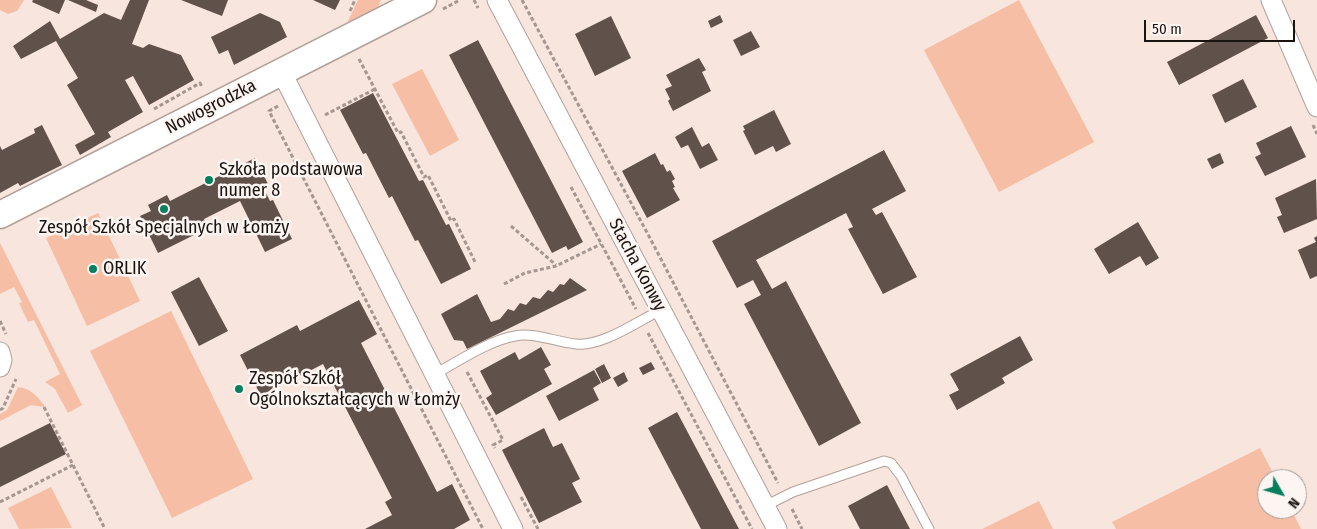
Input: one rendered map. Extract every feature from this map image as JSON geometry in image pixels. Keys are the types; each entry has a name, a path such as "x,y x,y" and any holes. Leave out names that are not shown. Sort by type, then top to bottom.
{"street":[{"name":"Stacha Konwy","path":"497,0 776,529"},
{"path":"1271,0 1310,73 1317,107"},
{"name":"Nowogrodzka","path":"0,215 281,71 417,5"},
{"path":"281,71 513,529"},
{"path":"0,352 2,360 0,368"}],"lane":[{"path":"434,374 492,344 516,335 578,344 592,342 611,336 661,310"},
{"path":"765,506 802,489 884,461 891,463 901,476 929,529"}],"path":[{"path":"417,5 460,0"},
{"path":"474,0 479,9"},
{"path":"522,0 651,240 802,529"},
{"path":"348,38 398,133 401,132 424,177 428,174 451,221 454,219 476,264"},
{"path":"320,107 324,116 375,89"},
{"path":"294,98 269,111 483,529"},
{"path":"570,183 752,529"},
{"path":"511,226 556,266"},
{"path":"504,284 525,273 556,266 601,244"},
{"path":"461,360 503,440 493,445"},
{"path":"44,407 105,529"},
{"path":"0,502 73,464"}],"shaded area":[{"path":"0,0 24,0 17,11 8,14 0,10"},
{"path":"358,0 381,0 377,9 350,25 348,21"},
{"path":"1019,0 1094,142 999,192 924,50"},
{"path":"422,69 459,140 430,156 392,84"},
{"name":"ORLIK","path":"98,213 140,301 87,326 46,238"},
{"path":"0,243 82,405 68,413 55,389 45,382 60,374 34,320 28,322 19,303 22,302 14,287 0,294"},
{"path":"171,311 253,479 172,518 90,351"},
{"path":"18,387 33,393 44,407 31,405 0,421 0,414 7,410"},
{"path":"1260,448 1271,469 1257,469 1257,519 1296,519 1301,529 1116,529 1112,522"},
{"path":"51,487 72,528 19,529 8,508"},
{"path":"1039,501 1053,529 982,529"}],"building":[{"path":"33,0 65,0 59,14 32,2"},
{"path":"68,0 86,0 98,5 96,12"},
{"path":"130,0 149,0 132,44 143,48 149,44 181,55 194,80 149,105 133,76 125,80 143,112 108,132 111,137 80,155 75,145 95,134 67,85 78,78 56,41 21,59 13,46 50,21 60,39 104,13 121,20"},
{"path":"181,0 228,0 222,16"},
{"path":"313,0 340,0 335,10"},
{"path":"260,13 280,22 287,37 234,65 228,50 219,54 211,37"},
{"path":"720,15 723,22 711,28 708,21"},
{"path":"1256,15 1268,38 1179,85 1167,62"},
{"path":"611,16 631,58 595,76 575,34"},
{"path":"751,31 760,47 741,56 733,40"},
{"path":"478,40 583,242 568,250 566,246 552,253 449,55"},
{"path":"699,58 706,70 702,72 711,91 673,111 665,89 672,86 666,75"},
{"path":"1243,79 1257,107 1225,123 1212,95"},
{"path":"373,93 419,181 423,180 446,225 449,224 471,269 441,284 418,240 415,241 392,196 389,198 366,153 363,154 340,110"},
{"path":"774,110 791,144 776,152 773,146 755,155 743,131 745,130 743,126"},
{"path":"42,125 62,165 20,186 18,183 0,193 0,146 2,150 35,133 34,129"},
{"path":"1291,126 1306,157 1265,176 1255,157 1261,154 1256,143"},
{"path":"692,127 702,147 709,143 718,160 700,169 688,145 681,148 675,137"},
{"path":"884,150 906,191 872,209 876,215 882,212 917,277 883,294 848,229 853,227 846,213 756,260 772,289 786,281 861,423 819,446 744,304 761,295 753,280 737,288 712,241"},
{"path":"655,153 661,165 663,164 667,172 670,170 675,179 672,181 675,187 673,188 680,200 647,218 622,171"},
{"path":"1220,153 1224,163 1212,169 1207,159"},
{"path":"255,158 269,186 264,189 270,201 273,200 292,239 265,252 240,201 204,219 208,228 158,253 140,216 151,211 148,205 167,195 170,201"},
{"path":"1316,179 1317,219 1284,233 1277,217 1282,215 1275,198"},
{"path":"1138,222 1159,258 1146,266 1140,256 1109,274 1094,249"},
{"path":"1317,236 1317,276 1310,279 1298,250 1316,242 1314,238"},
{"name":"Zespół Szkół Specjalnych w Łomży","path":"199,277 228,331 199,346 171,292"},
{"path":"570,278 587,290 467,349 463,341 454,340 441,314 477,294 491,322 500,319 508,309 514,311 520,303 526,305 533,297 540,299 548,290 553,292 560,284 564,285"},
{"path":"359,300 377,334 361,343 437,492 452,484 470,520 454,529 365,529 392,515 385,502 392,498 323,364 261,396 240,355 297,325 300,331"},
{"path":"1020,336 1033,360 1002,378 1005,383 957,410 949,395 959,390 950,374"},
{"path":"541,347 551,365 544,369 552,384 496,415 486,398 492,394 480,371 515,352 519,360"},
{"path":"651,362 655,369 643,375 639,368"},
{"path":"604,364 611,378 602,383 595,369"},
{"path":"594,370 601,383 593,388 599,400 559,421 546,396"},
{"path":"624,372 628,381 618,387 613,378"},
{"path":"677,412 739,529 701,529 648,428"},
{"path":"50,423 66,454 0,487 0,448"},
{"path":"544,428 553,447 562,443 580,479 572,483 582,502 539,523 502,450"},
{"path":"887,485 910,529 860,529 848,506"}],"place":[{"name":"Szkoła podstawowa numer 8","path":"209,180"},
{"name":"Zespół Szkół Specjalnych w Łomży","path":"164,209"},
{"name":"ORLIK","path":"93,269"},
{"name":"Zespół Szkół Ogólnokształcących w Łomży","path":"239,389"}]}
